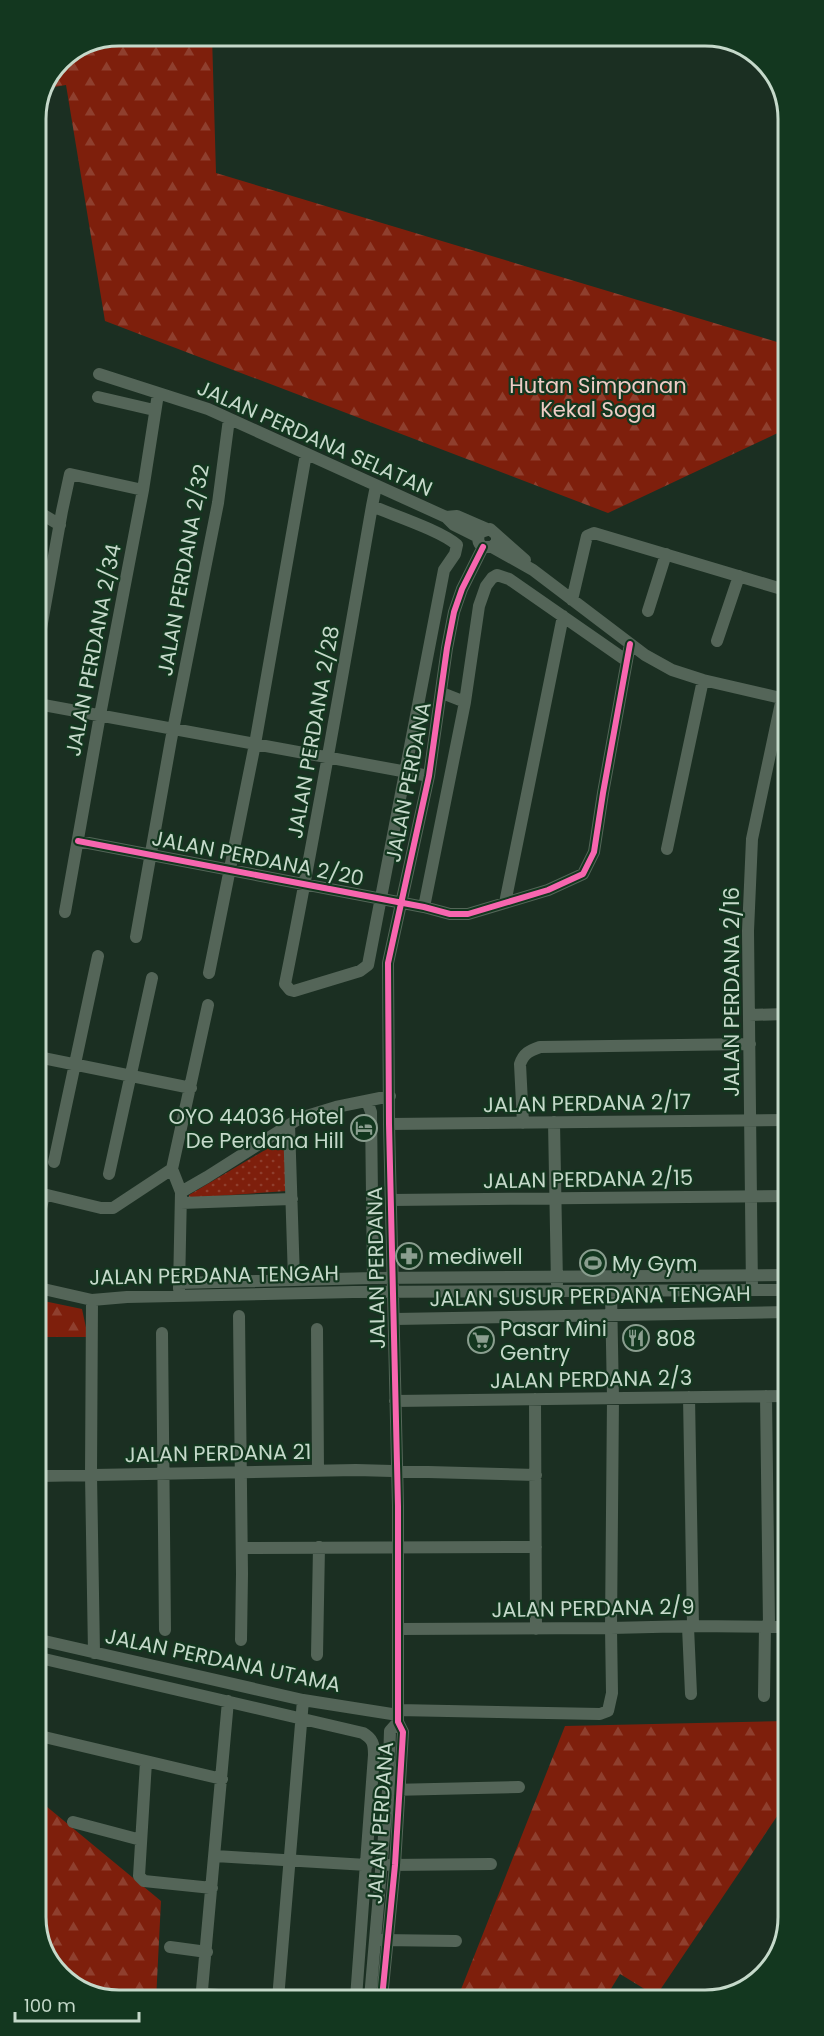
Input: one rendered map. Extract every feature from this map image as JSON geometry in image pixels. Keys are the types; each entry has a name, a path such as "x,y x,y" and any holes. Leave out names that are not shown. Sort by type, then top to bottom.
{"street":[{"name":"JALAN PERDANA SELATAN","path":"99,374 193,404 446,518 457,516 487,539 528,563 533,570 630,644 672,670 704,680 778,697"},
{"name":"JALAN PERDANA 2/34","path":"65,912 143,490 158,394"},
{"path":"98,397 154,410"},
{"name":"JALAN PERDANA 2/32","path":"136,936 172,734 218,503 230,419"},
{"path":"209,973 254,748 306,454"},
{"path":"47,596 70,474 143,490"},
{"name":"JALAN PERDANA 2/28","path":"376,486 286,988 294,991 365,969 370,960 381,899"},
{"path":"372,507 446,537 457,545 455,555 444,570 381,899"},
{"path":"47,517 60,525"},
{"path":"572,600 589,534 600,533 778,589"},
{"name":"JALAN PERDANA","path":"372,1989 395,1865 390,1731 398,1716 395,1319 389,1124 388,963 429,776 454,612 462,589 487,539"},
{"path":"648,611 666,554"},
{"path":"424,907 465,702 479,606 486,586 492,578 497,575 509,579 627,662"},
{"path":"717,641 739,576"},
{"path":"505,903 563,616"},
{"name":"JALAN PERDANA 2/20","path":"78,841 424,907 450,914 468,914 570,881 584,874 594,852 630,644"},
{"path":"667,849 704,680"},
{"path":"442,693 465,702"},
{"path":"47,706 100,715 172,734 254,748 329,757 429,776"},
{"name":"JALAN PERDANA 2/16","path":"752,1290 748,937 752,839 778,721"},
{"path":"54,1162 98,956"},
{"path":"109,1174 152,978"},
{"path":"179,1289 181,1197 172,1169 208,1005"},
{"path":"749,1015 778,1014"},
{"path":"522,1123 519,1064 522,1055 534,1049 540,1047 750,1044"},
{"path":"47,1058 190,1088"},
{"path":"181,1197 207,1177 300,1118 315,1112 390,1096"},
{"path":"367,1101 371,1112 373,1278"},
{"name":"JALAN PERDANA 2/17","path":"389,1124 778,1120"},
{"path":"554,1122 557,1284"},
{"path":"289,1125 294,1279"},
{"path":"47,1195 101,1208 113,1208 172,1169"},
{"name":"JALAN PERDANA 2/15","path":"391,1200 778,1196"},
{"path":"181,1197 292,1199"},
{"name":"JALAN SUSUR PERDANA TENGAH","path":"179,1289 294,1279 393,1278 557,1284 778,1275"},
{"name":"JALAN PERDANA TENGAH","path":"47,1290 92,1300 179,1289 394,1292 557,1284 611,1292 778,1290"},
{"name":"JALAN PERDANA UTAMA","path":"47,1642 303,1700 398,1716 600,1714 608,1710 611,1703 614,1398 611,1292"},
{"path":"92,1300 91,1474 94,1653"},
{"name":"JALAN SUSUR PERDANA TENGAH","path":"395,1319 778,1312"},
{"path":"239,1316 241,1640"},
{"path":"317,1329 318,1471"},
{"path":"162,1333 165,1630"},
{"path":"764,1696 767,1626 766,1396"},
{"name":"JALAN PERDANA 2/3","path":"395,1401 778,1396"},
{"path":"689,1397 691,1694"},
{"path":"535,1399 536,1629"},
{"name":"JALAN PERDANA 21","path":"47,1476 318,1471 536,1475"},
{"path":"317,1655 319,1547"},
{"path":"242,1548 536,1547"},
{"name":"JALAN PERDANA 2/9","path":"399,1629 778,1627"},
{"path":"47,1660 302,1718 363,1733 370,1737 374,1744 374,1755 357,1989"},
{"path":"279,1989 303,1700"},
{"path":"202,1989 228,1701"},
{"path":"47,1738 222,1779"},
{"path":"146,1762 139,1876 144,1881 212,1888"},
{"path":"393,1790 519,1787"},
{"name":"JALAN PERDANA","path":"382,1989 381,1865 393,1790"},
{"path":"73,1822 141,1840"},
{"path":"215,1856 366,1865"},
{"path":"381,1865 491,1864"},
{"path":"381,1940 456,1941"},
{"path":"170,1947 207,1952"}],"green space":[{"name":"Hutan Simpanan Kekal Soga","path":"212,47 216,173 778,342 778,433 608,513 105,321 66,85 55,87 68,68 79,59 105,48"},
{"path":"287,1137 287,1191 189,1198 189,1195"},
{"path":"47,1302 82,1309 88,1337 47,1337"},
{"path":"778,1721 778,1815 660,1990 646,1990 620,1974 610,1990 461,1990 565,1726"},
{"path":"47,1807 161,1901 157,1989 105,1988 87,1982 75,1974 54,1949 48,1931"}],"cycle path":[{"path":"383,1989 395,1865 403,1732 398,1722 398,1506 389,1124 388,963 429,776 454,612 462,589 483,547"},
{"path":"78,841 424,907 450,914 468,914 548,890 583,874 594,852 630,644"}],"place":[{"name":"OYO 44036 Hotel De Perdana Hill","path":"364,1128"},
{"name":"mediwell","path":"409,1256"},
{"name":"My Gym","path":"593,1263"},
{"name":"808","path":"636,1338"},
{"name":"Pasar Mini Gentry","path":"481,1340"}]}
